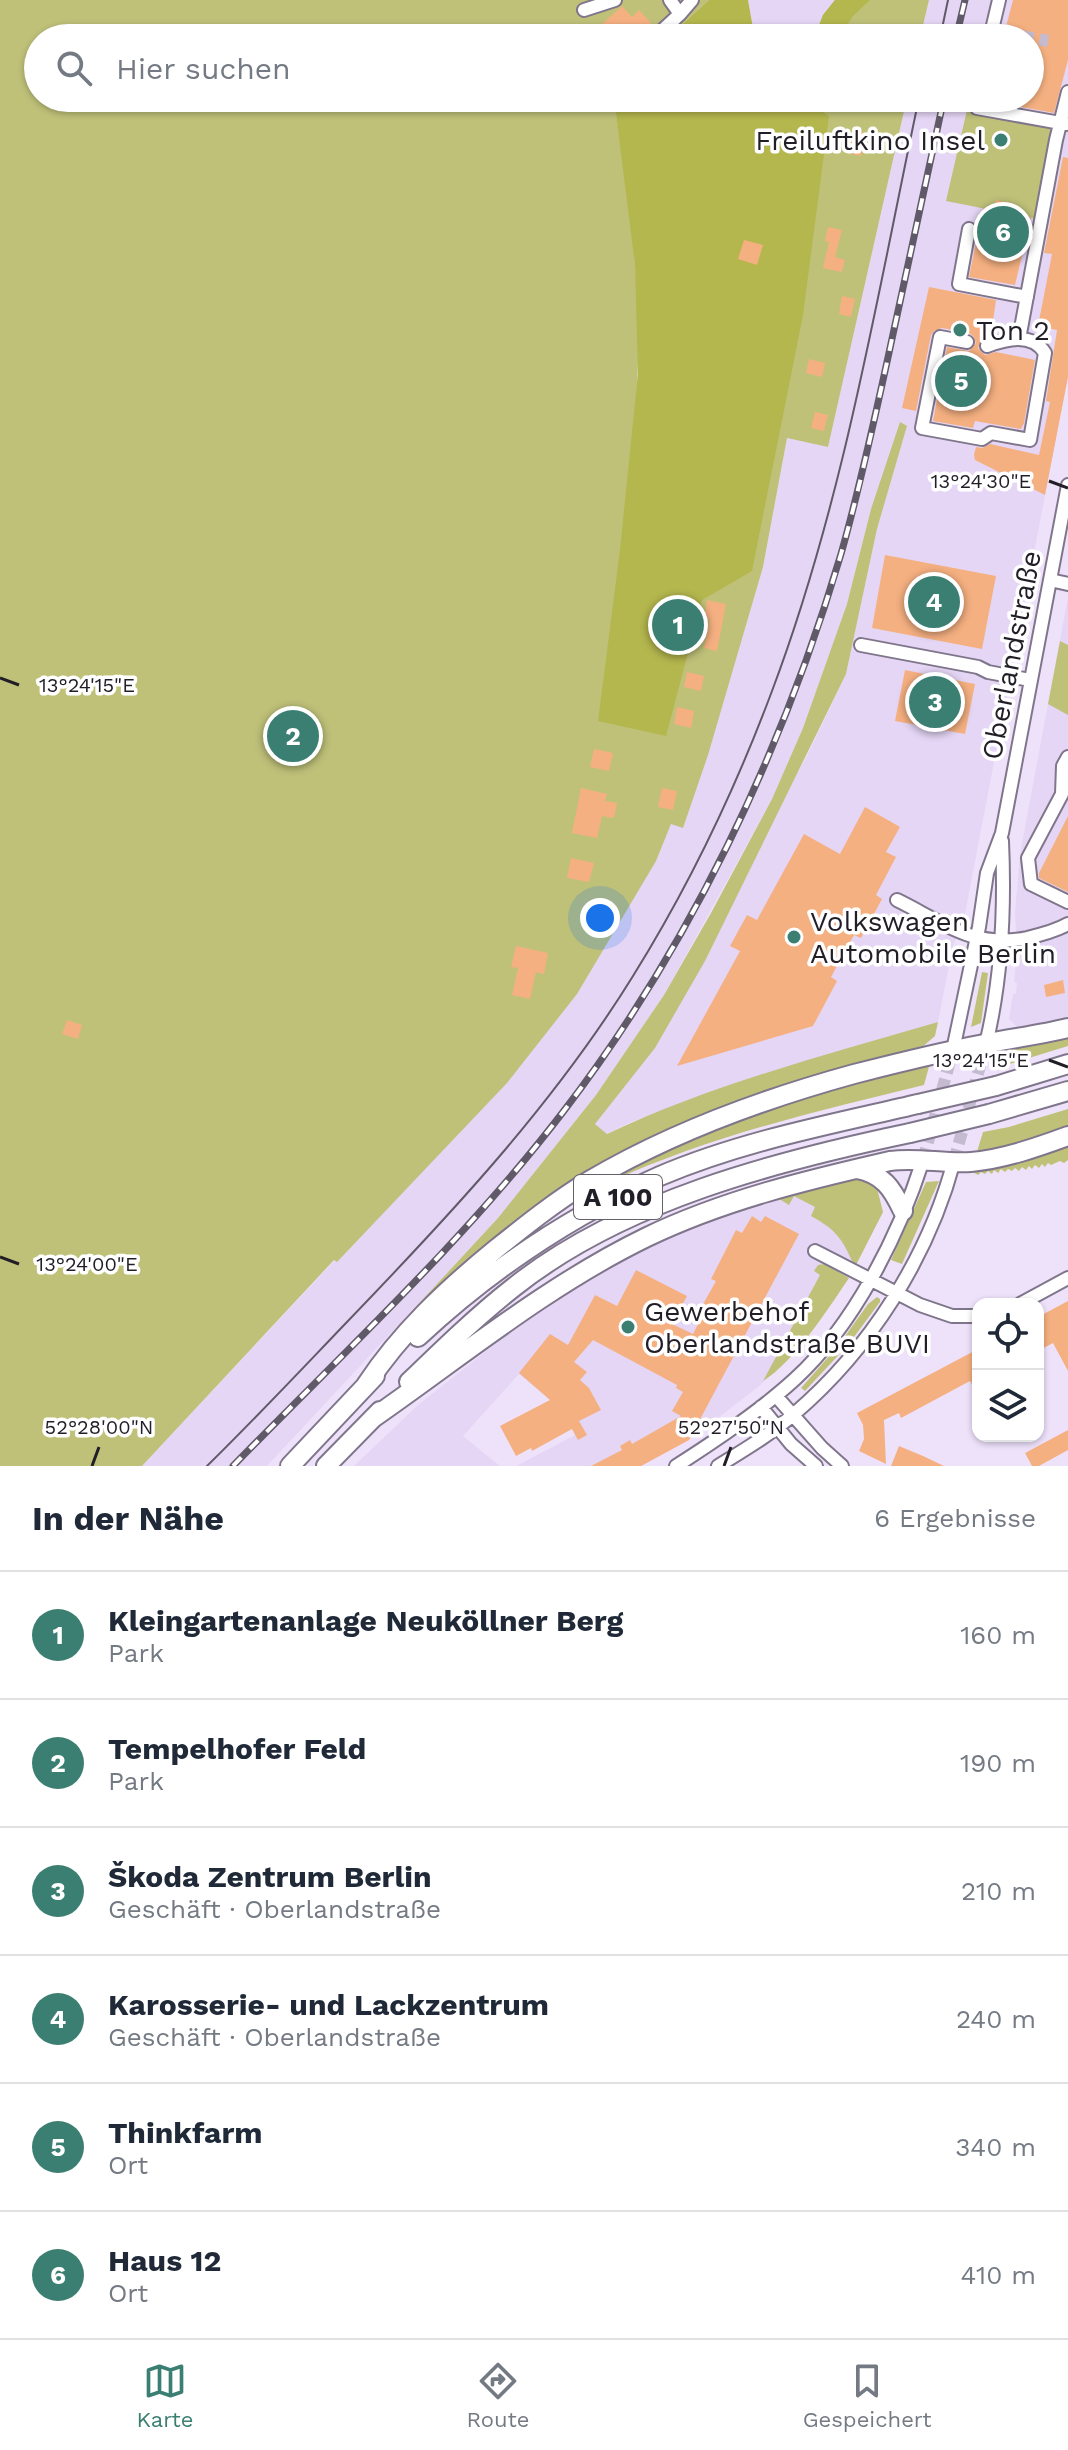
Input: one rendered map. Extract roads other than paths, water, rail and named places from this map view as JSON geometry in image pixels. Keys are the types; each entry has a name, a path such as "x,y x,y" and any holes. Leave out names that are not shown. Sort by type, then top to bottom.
{"highway":[{"path":"366,1385 387,1353 444,1293 540,1214 588,1182 657,1145 757,1105 852,1075 953,1050 1068,1028"},
{"name":"A 100","path":"290,1466 366,1385 459,1299 544,1237 600,1206 662,1176 712,1158 812,1129 996,1086 1068,1064"},
{"name":"A 100","path":"326,1466 456,1338 515,1286 571,1248 681,1196 755,1170 989,1114 1068,1091"},
{"path":"373,1418 565,1283 667,1228 759,1194 857,1169 898,1160 972,1162 1068,1136"},
{"path":"857,1169 872,1172 888,1183 903,1211"}],"street":[{"path":"584,10 615,0"},
{"path":"670,0 680,14"},
{"path":"669,24 692,0"},
{"path":"997,24 999,0"},
{"path":"1019,339 1056,140 1065,124 1068,92"},
{"path":"999,112 1065,124"},
{"path":"969,229 959,284 1027,297"},
{"path":"967,342 940,337 922,428 982,439 991,433 1030,440 1045,353 1038,344 1011,338 987,346"},
{"name":"Oberlandstraße","path":"953,1050 987,873 1002,833 1068,485"},
{"path":"1050,580 1068,584"},
{"path":"861,645 1030,680"},
{"path":"1068,757 1063,766 1062,794 1028,858 1031,884 1068,902"},
{"name":"Oberlandstraße","path":"986,1044 992,1021 1000,942 1002,833"},
{"path":"897,900 976,939 1000,942 1036,936 1068,924"},
{"path":"676,1466 776,1396 828,1341 870,1279 903,1211 923,1160"},
{"path":"718,1466 793,1415 856,1350 896,1293 937,1211 954,1161"},
{"path":"815,1251 937,1312 972,1316"},
{"path":"1031,1298 1068,1278"},
{"path":"776,1396 842,1466"},
{"path":"761,1407 793,1446 816,1466"},
{"path":"724,1435 735,1455"}],"tunnel":[{"path":"1044,40 1048,41"},
{"path":"954,1161 986,1044"},
{"path":"923,1160 953,1050"}],"tram line":[{"path":"943,24 948,0"},
{"path":"207,1466 424,1241 535,1114 633,976 692,872 758,728 819,546 857,397 916,112"}],"railway":[{"path":"959,24 965,0"},
{"path":"233,1466 445,1250 525,1159 609,1049 691,916 760,775 790,702 841,554 871,434 941,112"}],"place":[{"name":"Freiluftkino Insel","path":"1001,140"},
{"name":"Haus 12","path":"1003,232"},
{"name":"Ton 2","path":"960,330"},
{"name":"Thinkfarm","path":"961,381"},
{"name":"Karosserie- und Lackzentrum","path":"934,602"},
{"name":"Kleingartenanlage Neuköllner Berg","path":"678,625"},
{"name":"Škoda Zentrum Berlin","path":"935,702"},
{"name":"Tempelhofer Feld","path":"293,736"},
{"name":"Volkswagen Automobile Berlin","path":"794,937"},
{"name":"Gewerbehof Oberlandstraße BUVI","path":"628,1327"}]}
